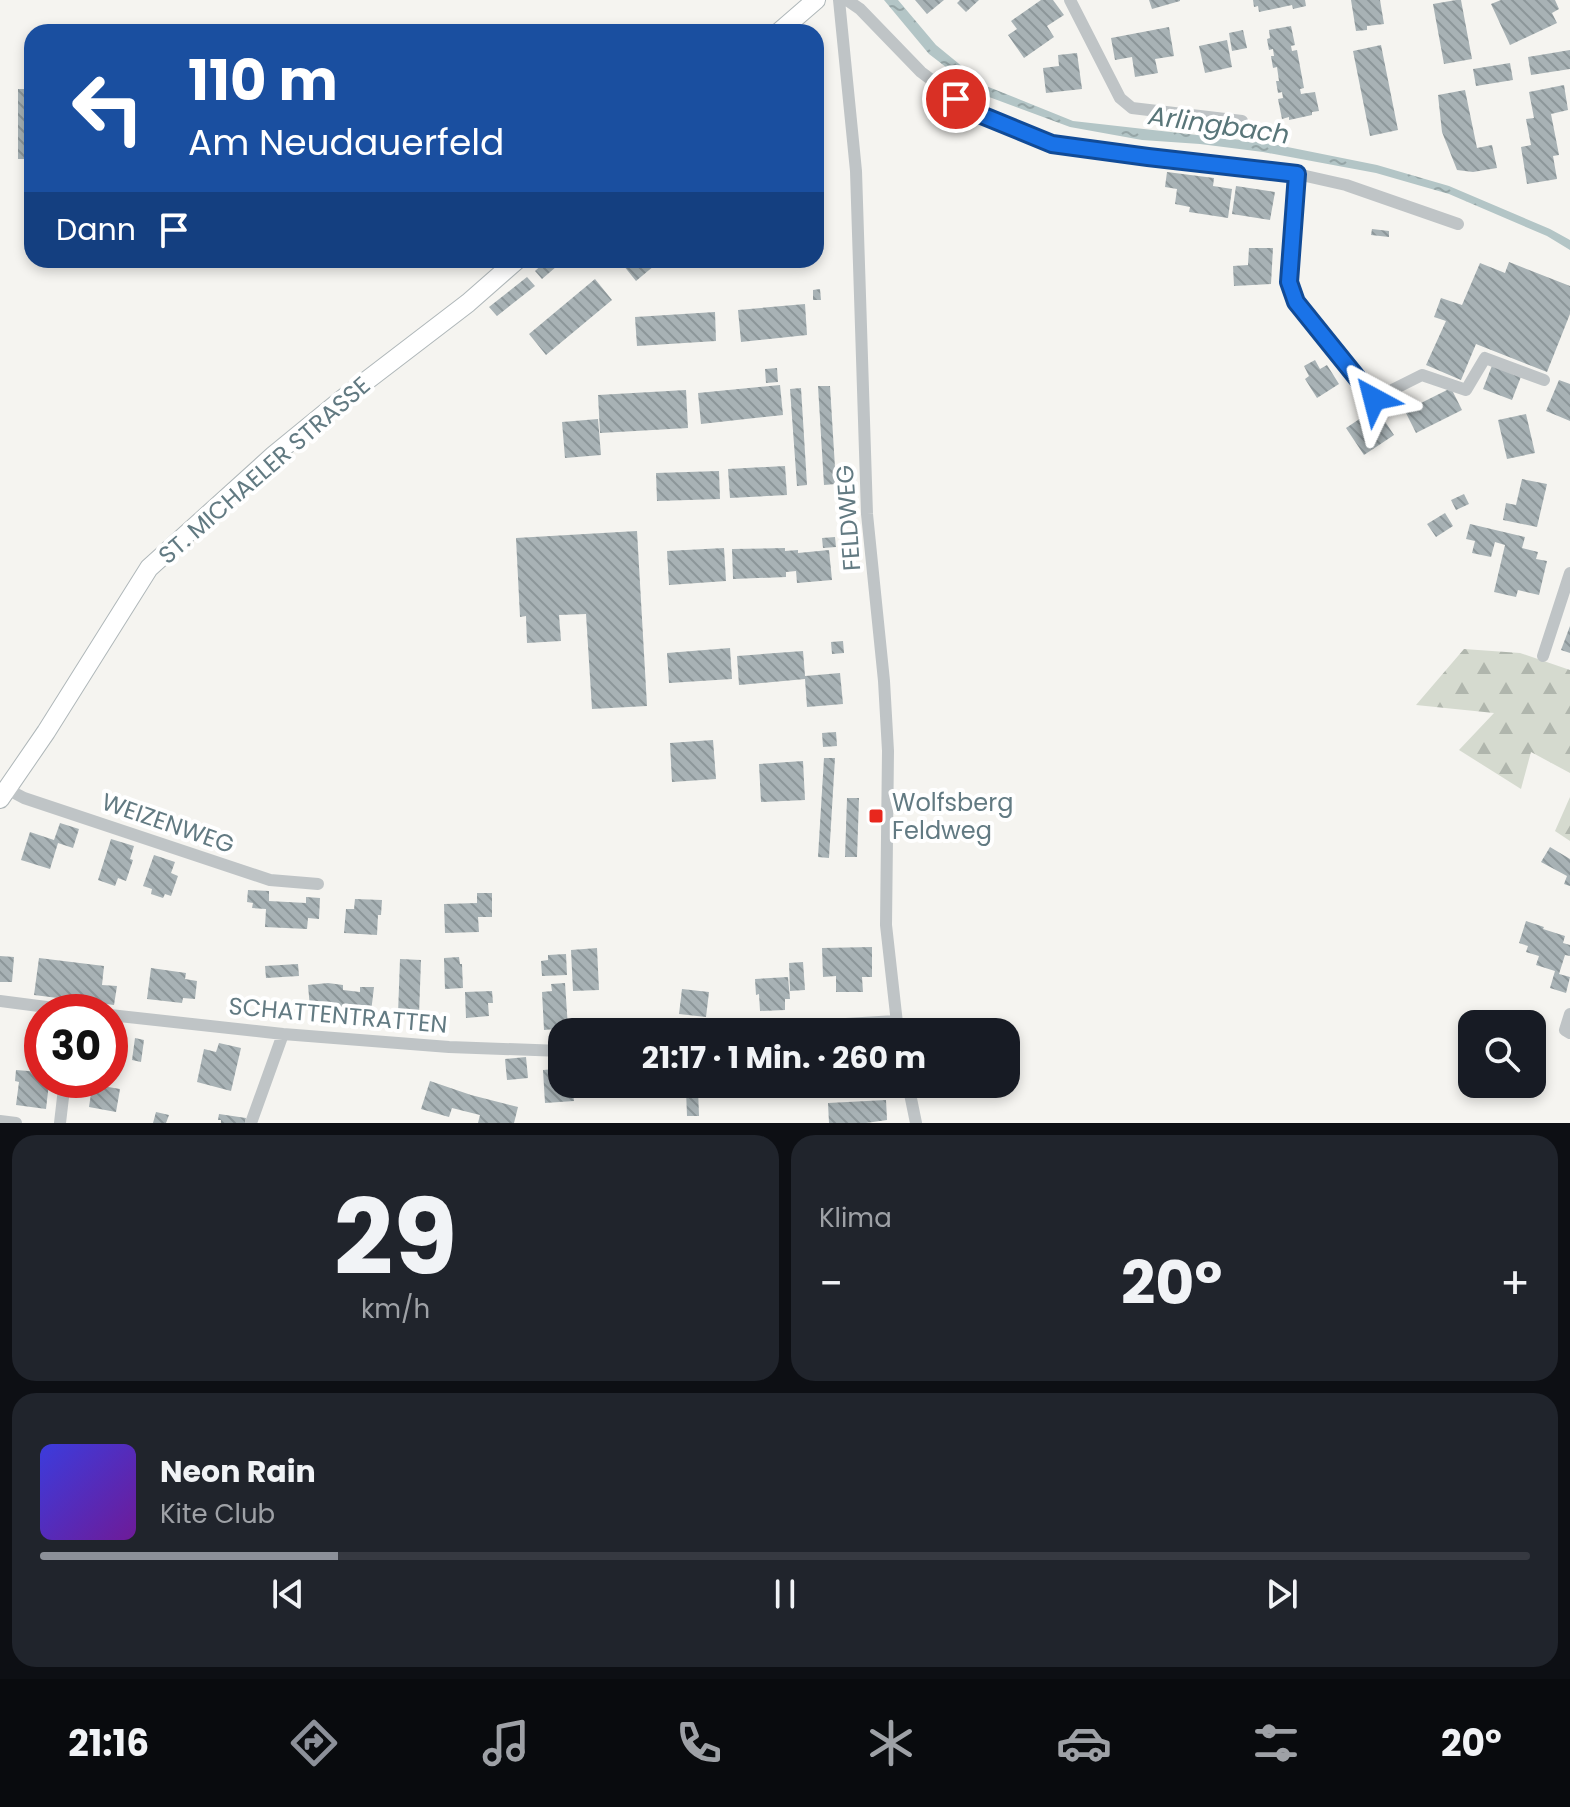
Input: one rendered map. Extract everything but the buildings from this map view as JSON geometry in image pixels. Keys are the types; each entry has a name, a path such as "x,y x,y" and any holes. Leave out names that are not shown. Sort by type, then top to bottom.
{"main road":[{"path":"788,24 816,0"},
{"name":"ST. MICHAELER STRASSE","path":"3,794 46,732 149,568 274,455 468,303 508,268"}],"street":[{"name":"FELDWEG","path":"839,0 856,171 867,514 888,751 886,925 896,1018"},
{"path":"847,0 860,9 921,72 974,112 1052,144 1297,174 1346,185 1458,224"},
{"path":"1070,0 1120,98 1132,108 1242,121"},
{"path":"1297,174 1289,282 1296,302 1374,399 1422,375 1466,390 1485,358 1544,380"},
{"path":"1543,656 1570,573"},
{"name":"WEIZENWEG","path":"3,794 142,836 270,880 318,884"},
{"path":"0,1001 24,1004"},
{"path":"1570,1014 1565,1030 1570,1033"},
{"name":"SCHATTENTRATTEN","path":"128,1017 283,1034 449,1047 548,1051"},
{"path":"251,1123 283,1034"},
{"path":"60,1123 63,1098"},
{"path":"911,1098 916,1123"},
{"path":"0,1121 16,1123"}],"green space":[{"path":"1464,649 1520,653 1570,670 1570,773 1531,752 1521,789 1459,750 1494,713 1416,705"},
{"path":"1570,797 1570,841 1555,831"}],"water":[{"name":"Arlingbach","path":"884,0 898,0 936,45 986,86 1073,121 1268,143 1377,165 1449,186 1550,229 1570,240 1570,250 1547,236 1449,194 1376,173 1263,152 1142,140 1070,127 981,94 929,54"}],"place":[{"name":"Wolfsberg Feldweg","path":"876,816"}],"route":[{"path":"956,99 974,112 1052,144 1297,174 1289,282 1296,302 1374,399"}]}
